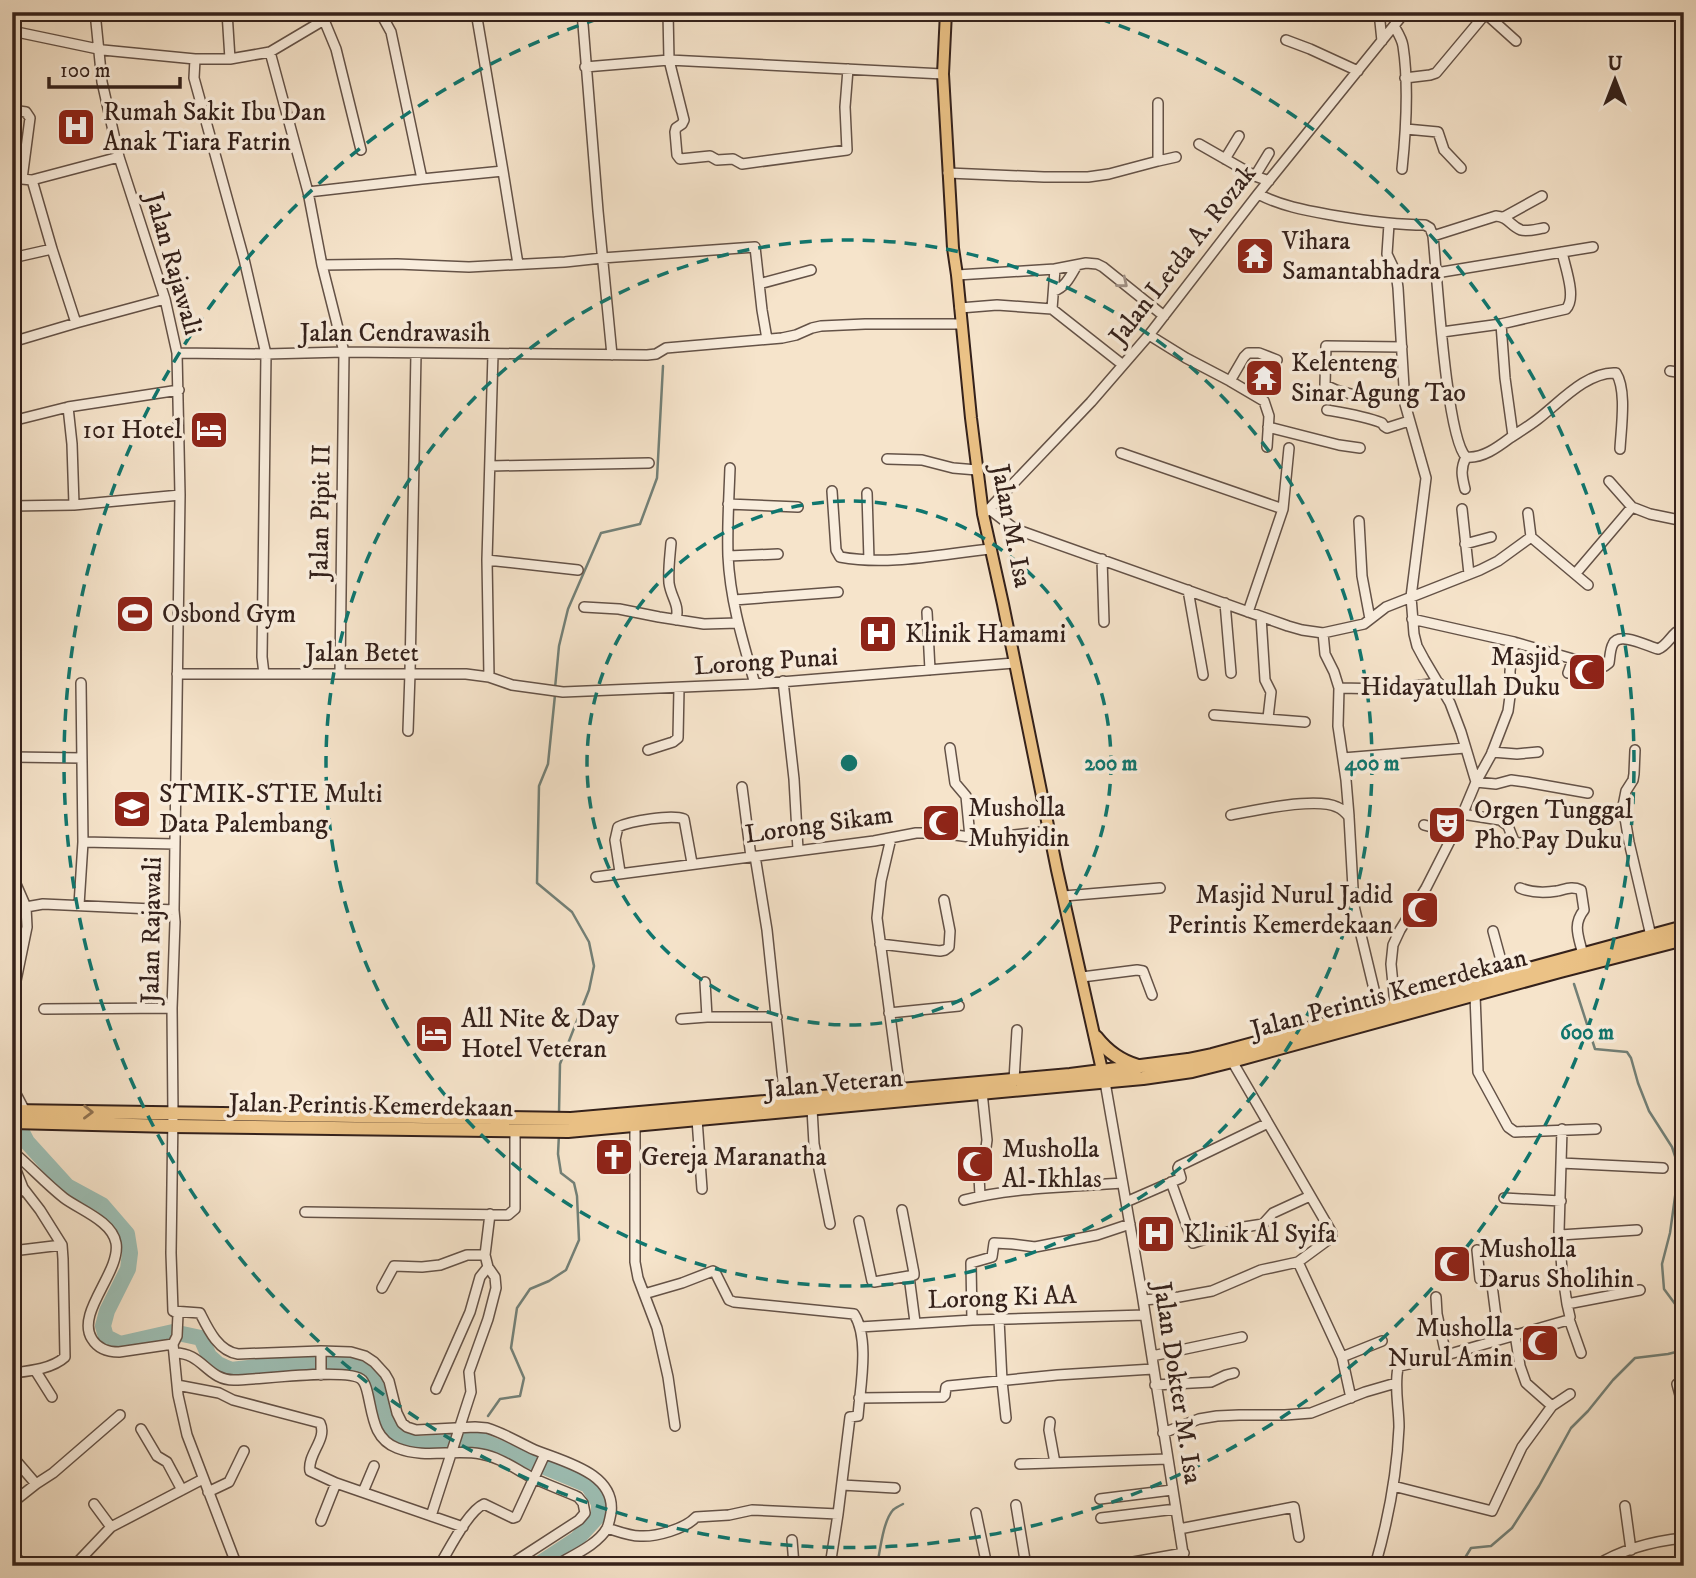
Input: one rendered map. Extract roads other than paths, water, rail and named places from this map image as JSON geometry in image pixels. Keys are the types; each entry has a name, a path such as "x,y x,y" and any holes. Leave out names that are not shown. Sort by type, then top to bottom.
{"highway":[{"path":"1096,1037 1114,1056 1125,1062 1141,1066 1190,1066 1395,1005 1684,927"},
{"name":"Jalan Perintis Kemerdekaan","path":"1104,1077 1232,1061 1573,967 1684,940"},
{"path":"1104,1077 1141,1066"},
{"name":"Jalan Veteran","path":"570,1125 785,1100 1014,1080 1104,1077"},
{"name":"Jalan Veteran","path":"570,1125 635,1125 982,1092 1104,1077"},
{"path":"19,1115 173,1118"},
{"name":"Jalan Perintis Kemerdekaan","path":"173,1118 330,1127 570,1125"}],"main road":[{"name":"Jalan M. Isa","path":"946,12 943,74 953,248 977,470 990,548 1049,831 1104,1077"}],"street":[{"name":"Jalan Rajawali","path":"95,12 97,36 107,81 107,99 119,157 165,299 177,353 180,495 171,1253 176,1312 177,1385 187,1435 237,1566"},
{"path":"227,12 230,58"},
{"path":"12,31 100,50 194,59 230,58 270,52 324,20 332,12"},
{"path":"380,12 391,32 422,178"},
{"path":"476,12 518,264"},
{"path":"582,12 612,355"},
{"path":"668,12 669,60 684,120 675,132 679,159 710,156 717,160 733,159 742,164 847,150 845,107 848,69"},
{"path":"1379,12 1382,41"},
{"name":"Jalan Letda A. Rozak","path":"986,512 1091,402 1149,335 1258,194 1405,12"},
{"path":"1405,78 1436,73 1487,13 1516,41"},
{"path":"324,20 336,49 361,150"},
{"path":"1394,26 1403,46 1405,78 1406,129 1402,169"},
{"path":"1286,40 1310,48 1358,71"},
{"name":"Jalan Pipit II","path":"270,52 308,192 322,265 344,352 340,673"},
{"path":"194,59 194,78 244,259 266,354 262,657 264,674"},
{"path":"585,67 669,60 943,74"},
{"path":"1158,103 1158,161"},
{"path":"12,110 26,112 30,118 22,179 52,250 76,323"},
{"path":"1406,129 1438,132 1444,150 1461,168"},
{"path":"1225,159 1239,136"},
{"path":"1199,144 1255,176 1269,181"},
{"path":"1255,176 1269,153"},
{"path":"22,179 119,157"},
{"path":"948,173 1079,178 1109,174 1176,157"},
{"path":"308,192 503,171"},
{"path":"1258,194 1290,207 1389,224 1425,225 1430,228 1450,408 1461,451 1466,457 1475,458 1496,449 1587,382 1605,373 1616,373 1621,382 1620,449"},
{"path":"1504,217 1542,196"},
{"path":"1433,236 1496,216 1504,217 1524,231 1544,228"},
{"path":"1389,224 1387,249 1396,273 1405,404 1426,478 1411,597 1412,619 1418,646 1450,703 1476,782"},
{"path":"322,265 469,267 755,247 766,340"},
{"path":"1436,273 1593,247"},
{"path":"12,258 52,250"},
{"path":"1441,332 1502,324 1569,307 1571,296 1562,252"},
{"path":"957,275 1055,269 1091,263 1103,267 1164,316"},
{"path":"1054,291 1064,285 1077,265"},
{"path":"1052,309 1055,269"},
{"path":"758,284 811,270"},
{"path":"12,342 165,299"},
{"path":"960,308 997,305 1052,309 1123,365"},
{"name":"Jalan Cendrawasih","path":"177,353 647,355 656,354 666,348 791,336 821,326 961,324"},
{"path":"1502,324 1506,390 1513,436"},
{"path":"1149,335 1264,401 1269,416 1267,447"},
{"path":"1362,397 1325,385 1326,346 1402,347"},
{"path":"408,731 416,353"},
{"path":"1230,381 1248,353 1259,353 1277,360"},
{"path":"489,677 487,560 493,354"},
{"path":"1670,371 1684,373"},
{"path":"12,421 68,407 178,390"},
{"path":"1373,395 1405,396"},
{"path":"68,407 74,505"},
{"path":"1326,410 1376,420 1387,428 1409,421"},
{"path":"1268,427 1360,448"},
{"path":"1248,612 1283,509 1289,448"},
{"path":"1121,453 1283,509"},
{"path":"1465,489 1461,472 1466,457"},
{"path":"887,459 922,460 953,468 977,470"},
{"path":"490,466 649,463"},
{"path":"730,468 728,556 738,623 755,684"},
{"path":"1609,481 1632,508 1684,521"},
{"path":"832,491 837,554 843,558 905,559 990,548"},
{"path":"867,494 869,560"},
{"path":"12,506 74,505 180,495"},
{"path":"728,503 798,507"},
{"path":"1576,573 1632,508"},
{"path":"1462,509 1469,574"},
{"path":"986,512 1015,528 1261,617 1302,630 1323,632 1364,624 1386,607 1498,561 1531,537"},
{"path":"1528,513 1531,537 1588,585"},
{"path":"1359,522 1363,576 1370,619"},
{"path":"1465,544 1491,537"},
{"path":"671,543 668,566 671,591 678,607 676,620"},
{"path":"728,556 778,554"},
{"path":"1102,559 1104,622"},
{"path":"487,560 578,570"},
{"path":"1188,590 1203,675"},
{"path":"734,600 838,592"},
{"path":"1225,603 1231,673"},
{"path":"584,607 619,609 704,624 738,623"},
{"path":"927,612 930,670"},
{"path":"1261,617 1265,680 1271,692 1268,718"},
{"path":"1412,619 1605,666 1609,663 1612,645 1618,639 1658,649 1679,629 1684,628"},
{"path":"1323,632 1325,654 1339,688 1338,726 1349,817 1354,906 1379,1010"},
{"path":"1395,1005 1391,964 1393,945 1426,888 1492,752 1508,710 1514,642"},
{"path":"1568,673 1573,659"},
{"name":"Lorong Punai","path":"546,691 755,684 1014,663"},
{"name":"Jalan Betet","path":"177,674 466,674 546,691"},
{"path":"783,681 794,779 798,850"},
{"path":"79,905 83,842 81,682"},
{"path":"1339,688 1388,689 1439,683"},
{"path":"648,750 678,738 679,688"},
{"path":"1214,715 1305,722"},
{"path":"950,748 955,783 965,796 970,837"},
{"path":"1343,758 1465,748"},
{"path":"1635,750 1633,780 1626,791 1623,806 1651,936"},
{"path":"1492,752 1538,752"},
{"path":"12,757 82,758"},
{"path":"1476,782 1496,784 1511,780 1588,793"},
{"path":"742,787 767,930 785,1100"},
{"path":"1231,815 1261,809 1317,804 1338,807 1349,817"},
{"path":"1462,814 1500,820 1508,826 1514,841 1535,842"},
{"path":"620,872 615,840 618,827 673,817 681,818 685,822 692,863"},
{"path":"1424,825 1454,833"},
{"name":"Lorong Sikam","path":"596,877 927,832 999,837 1049,831"},
{"path":"891,838 877,909 900,1090"},
{"path":"83,842 175,845"},
{"path":"12,875 26,907 27,927 12,1000"},
{"path":"1520,888 1530,892 1574,887 1581,890 1584,910 1577,918 1576,926 1583,955"},
{"path":"1064,896 1160,888"},
{"path":"880,944 945,950 949,947 950,931 944,900"},
{"path":"26,907 42,904 174,910"},
{"path":"1493,931 1505,975"},
{"path":"1082,978 1143,971 1152,995"},
{"path":"705,982 707,1017"},
{"path":"1475,995 1478,1072 1512,1132 1595,1129"},
{"path":"889,1013 959,1006"},
{"path":"44,1009 172,1008"},
{"path":"681,1018 776,1017"},
{"path":"1014,1080 1017,1030"},
{"path":"1143,1300 1212,1291 1261,1270 1301,1260 1332,1237 1232,1061"},
{"name":"Jalan Dokter M. Isa","path":"1104,1077 1185,1566"},
{"path":"12,1082 19,1115"},
{"path":"980,1196 979,1176 987,1140 982,1092"},
{"path":"812,1109 814,1144 830,1224"},
{"path":"697,1119 702,1189"},
{"path":"1126,1202 1181,1178 1179,1166 1268,1123"},
{"path":"305,1212 509,1215 515,1209 515,1125"},
{"path":"635,1125 635,1262 638,1278 657,1328 675,1426"},
{"path":"1562,1129 1562,1270 1569,1320 1581,1353"},
{"path":"12,1151 65,1199 95,1217 113,1234 116,1250 113,1264 88,1324 89,1335 97,1347 119,1352 175,1344 183,1353 190,1355 216,1376 234,1381 321,1373 348,1374 362,1380 374,1423 386,1443 415,1454 435,1454 453,1448 496,1458 535,1474 578,1497 583,1503 585,1513 562,1532 508,1566"},
{"path":"12,1160 23,1188 62,1245 65,1357 60,1362 35,1370 13,1373 12,1367"},
{"path":"1561,1163 1663,1168"},
{"path":"1171,1182 1194,1243 1244,1227 1263,1224 1273,1213 1310,1196"},
{"path":"964,1200 1041,1189 1122,1183"},
{"path":"12,1200 23,1188"},
{"path":"1504,1198 1561,1201"},
{"path":"859,1221 872,1281 914,1275 902,1210"},
{"path":"431,1516 471,1392 469,1372 496,1288 495,1274 488,1266 485,1255 491,1214"},
{"path":"972,1320 971,1263 992,1257 993,1244 1035,1247 1059,1244 1130,1224"},
{"path":"1560,1235 1637,1230"},
{"path":"12,1251 62,1245"},
{"path":"1477,1250 1480,1279 1490,1281 1492,1285 1499,1339"},
{"path":"382,1288 394,1266 440,1265 467,1255 485,1255"},
{"path":"1301,1260 1342,1357 1351,1398"},
{"path":"436,1389 470,1312 480,1277 488,1266"},
{"path":"644,1294 713,1271 729,1300 734,1302 854,1314 860,1327 862,1362 858,1416 850,1417 830,1564 794,1564 792,1540"},
{"path":"909,1276 915,1322"},
{"path":"1567,1304 1640,1290"},
{"path":"1436,1297 1446,1355"},
{"path":"176,1312 200,1313 221,1345 238,1354 359,1354 374,1362 385,1374 397,1413 407,1427 416,1430 480,1427 492,1429 544,1456 584,1469 610,1494 612,1503 607,1528 591,1545 555,1566"},
{"name":"Lorong Ki AA","path":"860,1327 915,1322 1145,1315"},
{"path":"999,1319 1006,1418"},
{"path":"1375,1566 1394,1486 1399,1429 1396,1383 1399,1367 1569,1320"},
{"path":"1515,1334 1520,1366 1526,1383 1552,1406"},
{"path":"1152,1356 1242,1337"},
{"path":"1342,1357 1382,1341"},
{"path":"321,1354 321,1373"},
{"path":"859,1398 943,1397 948,1385 1153,1369"},
{"path":"35,1370 52,1397"},
{"path":"1156,1385 1211,1382 1234,1373"},
{"path":"1163,1433 1199,1419 1217,1416 1311,1413 1396,1383"},
{"path":"1677,1384 1684,1410"},
{"path":"177,1385 320,1423 323,1432 308,1468 310,1471 336,1483 463,1527"},
{"path":"1394,1486 1492,1511 1521,1447 1552,1406 1570,1394"},
{"path":"12,1503 53,1473 120,1415"},
{"path":"1050,1422 1055,1463"},
{"path":"141,1429 158,1456 167,1462 182,1490"},
{"path":"208,1492 229,1482 244,1451"},
{"path":"12,1456 36,1484"},
{"path":"439,1566 463,1527 482,1504 516,1517 544,1456"},
{"path":"1020,1464 1168,1459"},
{"path":"363,1492 374,1466"},
{"path":"74,1566 111,1527 203,1479"},
{"path":"321,1521 336,1483"},
{"path":"842,1485 895,1488"},
{"path":"1100,1499 1172,1490"},
{"path":"94,1504 111,1527"},
{"path":"1016,1505 1026,1566"},
{"path":"1625,1506 1631,1550"},
{"path":"1179,1529 1294,1507 1299,1537"},
{"path":"1101,1518 1175,1509"},
{"path":"607,1528 638,1536 679,1529 696,1517 729,1515 752,1510 838,1514"},
{"path":"976,1513 987,1566"},
{"path":"1595,1566 1608,1558 1660,1540 1684,1538"},
{"path":"1111,1566 1184,1552"},
{"path":"12,1554 25,1566"}],"waterway":[{"path":"555,688 559,646 568,609 601,533 640,524 657,478 663,366"},
{"path":"555,695 548,764 539,786 537,883 572,912 589,942 594,966 589,990 560,1064 559,1113"},
{"path":"12,910 16,927 12,943"},
{"path":"1574,984 1595,1049 1627,1052 1649,1111 1672,1147 1679,1168 1670,1233 1662,1264 1664,1289 1684,1316"},
{"path":"12,1113 27,1142 67,1186 102,1205 127,1234 130,1253 128,1269 107,1311 103,1326 106,1337 120,1344 173,1332 201,1338 209,1356 231,1370 273,1365 349,1363 366,1370 378,1382 388,1426 399,1438 419,1444 480,1440 588,1485 599,1503 599,1515 577,1539 536,1566"},
{"path":"488,1416 500,1399 520,1396 524,1378 511,1348 517,1308 530,1289 566,1270 579,1240 577,1196 574,1183 561,1173 559,1134"},
{"path":"1460,1566 1471,1548 1491,1546 1512,1528 1571,1428 1635,1358 1684,1350"},
{"path":"480,1440 482,1432"},
{"path":"877,1566 887,1521 893,1510 903,1504"}],"place":[{"name":"Rumah Sakit Ibu Dan Anak Tiara Fatrin","path":"76,127"},
{"name":"Vihara Samantabhadra","path":"1255,256"},
{"name":"Kelenteng Sinar Agung Tao","path":"1264,378"},
{"name":"101 Hotel","path":"209,430"},
{"name":"Osbond Gym","path":"135,614"},
{"name":"Klinik Hamami","path":"878,634"},
{"name":"Masjid Hidayatullah Duku","path":"1587,672"},
{"name":"STMIK-STIE Multi Data Palembang","path":"132,809"},
{"name":"Musholla Muhyidin","path":"941,823"},
{"name":"Orgen Tunggal Pho Pay Duku","path":"1447,825"},
{"name":"Masjid Nurul Jadid Perintis Kemerdekaan","path":"1420,910"},
{"name":"All Nite & Day Hotel Veteran","path":"434,1034"},
{"name":"Gereja Maranatha","path":"614,1157"},
{"name":"Musholla Al-Ikhlas","path":"975,1164"},
{"name":"Klinik Al Syifa","path":"1156,1234"},
{"name":"Musholla Darus Sholihin","path":"1452,1264"},
{"name":"Musholla Nurul Amin","path":"1540,1343"}]}
